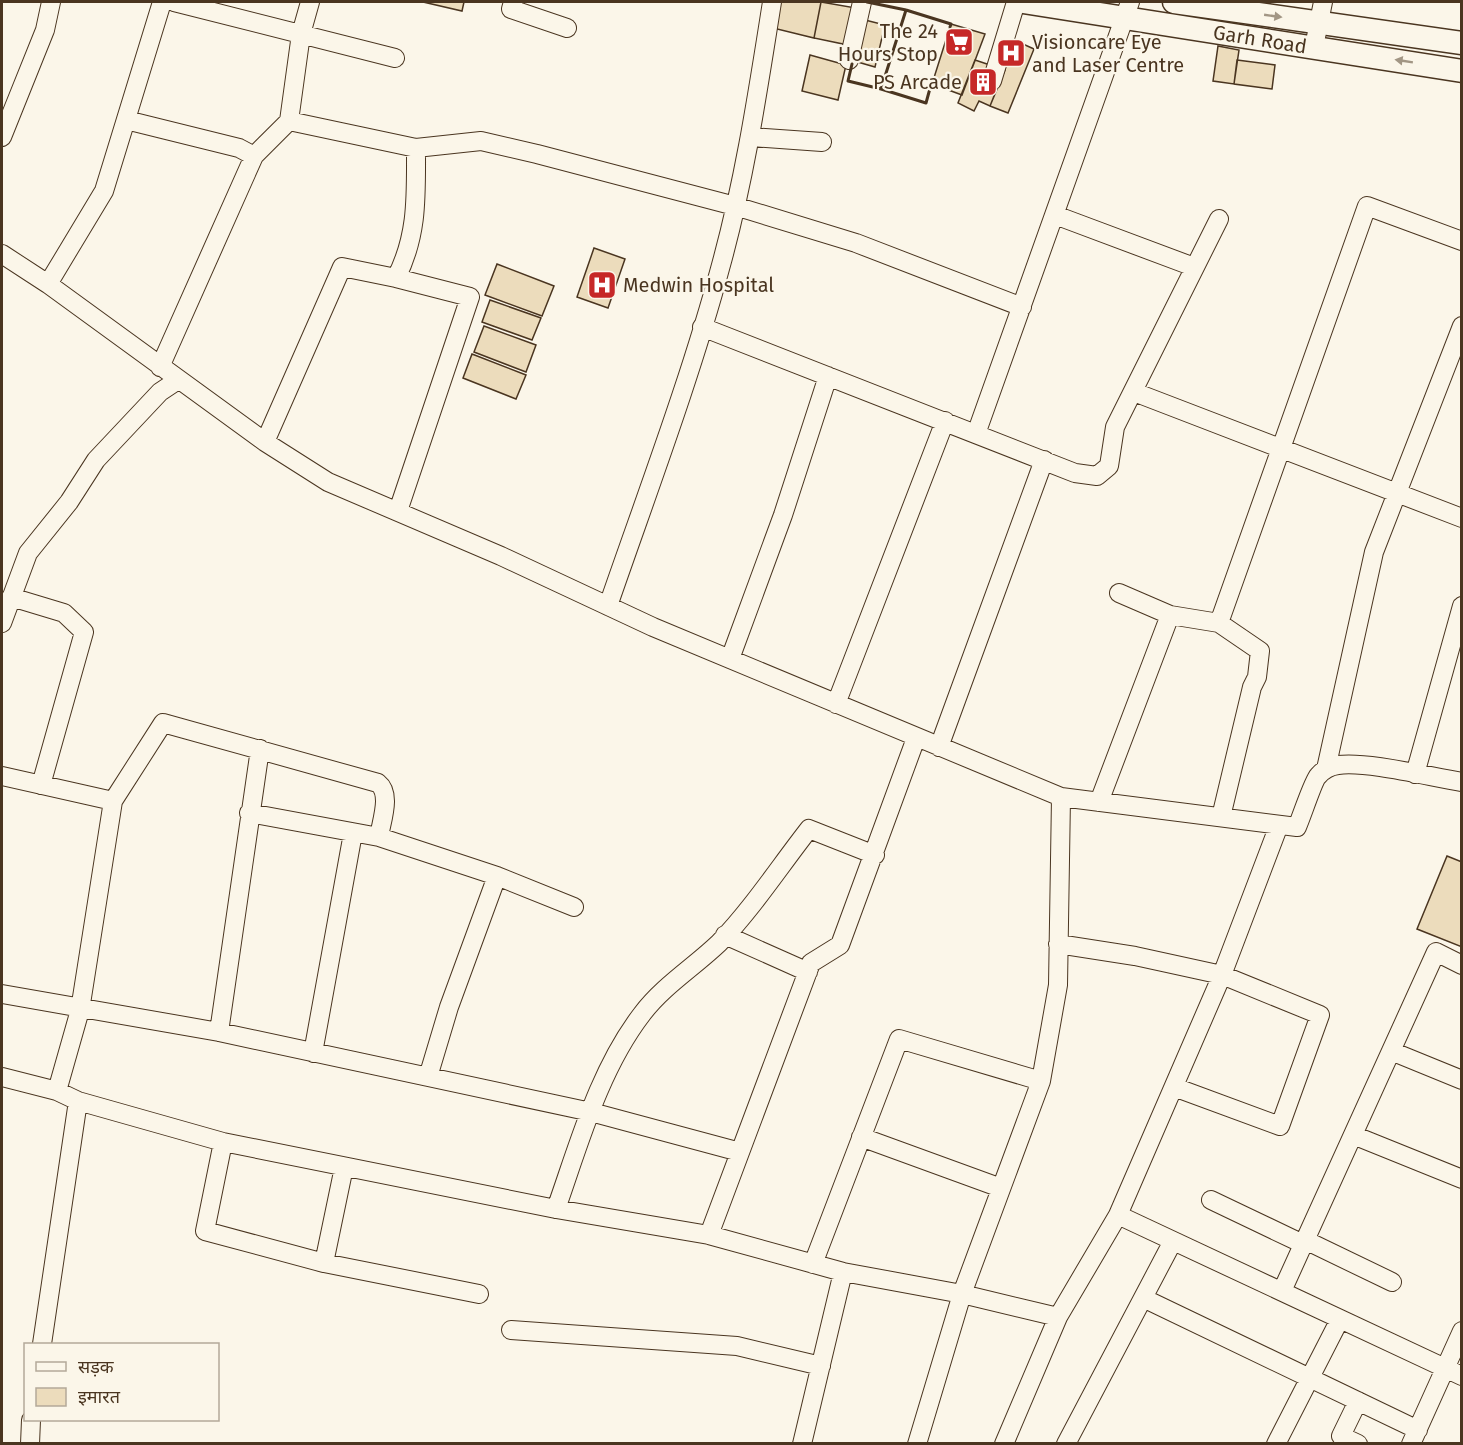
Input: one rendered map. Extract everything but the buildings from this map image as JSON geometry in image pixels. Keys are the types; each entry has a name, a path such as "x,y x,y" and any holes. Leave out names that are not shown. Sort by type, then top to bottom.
{"main road":[{"name":"Garh Road","path":"1023,2 1128,9 1314,47 1461,71"},
{"name":"Garh Road","path":"1174,2 1320,12 1461,43"}],"street":[{"path":"2,137 45,30 51,2"},
{"path":"48,284 104,191 162,2"},
{"path":"174,2 395,58"},
{"path":"160,368 254,156 289,121 301,34 310,2"},
{"path":"513,2 511,9 567,28"},
{"path":"608,606 721,265 751,137 772,2"},
{"path":"849,60 862,2"},
{"path":"992,81 1016,2"},
{"path":"976,434 1128,9"},
{"path":"1314,47 1320,12"},
{"path":"126,120 239,148 254,156"},
{"path":"289,121 416,148 481,141 735,206 856,243 1022,307"},
{"path":"751,137 822,142"},
{"path":"396,278 405,261 416,218 416,148"},
{"path":"1219,623 1367,206 1461,241"},
{"path":"1055,215 1194,267"},
{"path":"702,327 1075,472 1096,476 1109,466 1115,427 1219,219"},
{"path":"2,254 48,284 160,368 265,442 328,482 730,659 1061,797 1297,827 1307,807 1316,778 1326,769 1338,765 1363,766 1461,782"},
{"path":"265,442 342,267 470,297 398,511"},
{"path":"1326,769 1374,552 1461,326"},
{"path":"730,659 783,516 828,376"},
{"path":"2,623 28,553 69,502 96,460 160,392 178,381"},
{"path":"1134,392 1396,491 1461,518"},
{"path":"836,704 945,422"},
{"path":"939,747 1044,460"},
{"path":"1119,593 1170,615 1219,623 1260,651 1257,677 1252,687 1221,817"},
{"path":"11,597 64,613 84,632 41,785"},
{"path":"1415,774 1461,606"},
{"path":"1099,802 1170,615"},
{"path":"57,1091 80,1010 113,801 163,723 260,748 378,783 383,787 385,797 379,837"},
{"path":"709,1235 811,963 840,945 875,855 916,738"},
{"path":"219,1032 260,748"},
{"path":"2,776 113,801"},
{"path":"917,1443 962,1294 1041,1081 1058,985 1061,797"},
{"path":"249,813 379,837 497,876 574,907"},
{"path":"1005,1443 1058,1317 1118,1215 1222,975 1279,825"},
{"path":"556,1209 591,1112 616,1057 642,1013 725,935 810,829 875,855"},
{"path":"313,1053 353,833"},
{"path":"428,1077 449,1007 497,876"},
{"path":"725,935 808,972"},
{"path":"1058,944 1135,956 1222,975 1320,1016 1280,1126 1173,1087"},
{"path":"1282,1291 1436,952 1461,965"},
{"path":"2,994 80,1010 219,1032 591,1112 740,1152"},
{"path":"813,1264 899,1039 1041,1081"},
{"path":"1391,1051 1461,1080"},
{"path":"2,1077 57,1091 78,1101 223,1142 556,1209 709,1235 843,1272 962,1294 1058,1317"},
{"path":"42,1343 78,1101"},
{"path":"1353,1135 1461,1179"},
{"path":"861,1137 1001,1188"},
{"path":"223,1142 205,1231 324,1263 479,1294"},
{"path":"324,1263 344,1167"},
{"path":"1211,1200 1299,1242 1305,1240 1392,1282"},
{"path":"1118,1215 1454,1373"},
{"path":"1066,1443 1173,1241"},
{"path":"802,1443 843,1272"},
{"path":"1143,1298 1358,1401 1414,1437 1454,1373 1461,1331"},
{"path":"1276,1443 1340,1319"},
{"path":"511,1330 737,1346 821,1366"},
{"path":"1358,1401 1341,1436 1358,1443"},
{"path":"30,1443 31,1421"}],"wall":[{"path":"867,2 906,10 951,24 950,27"},
{"path":"906,10 881,89 926,103 932,81"},
{"path":"852,64 848,81 881,89 906,10"}],"place":[{"name":"The 24 Hours Stop","path":"959,42"},
{"name":"Visioncare Eye and Laser Centre","path":"1011,53"},
{"name":"PS Arcade","path":"983,82"},
{"name":"Medwin Hospital","path":"602,285"}]}
